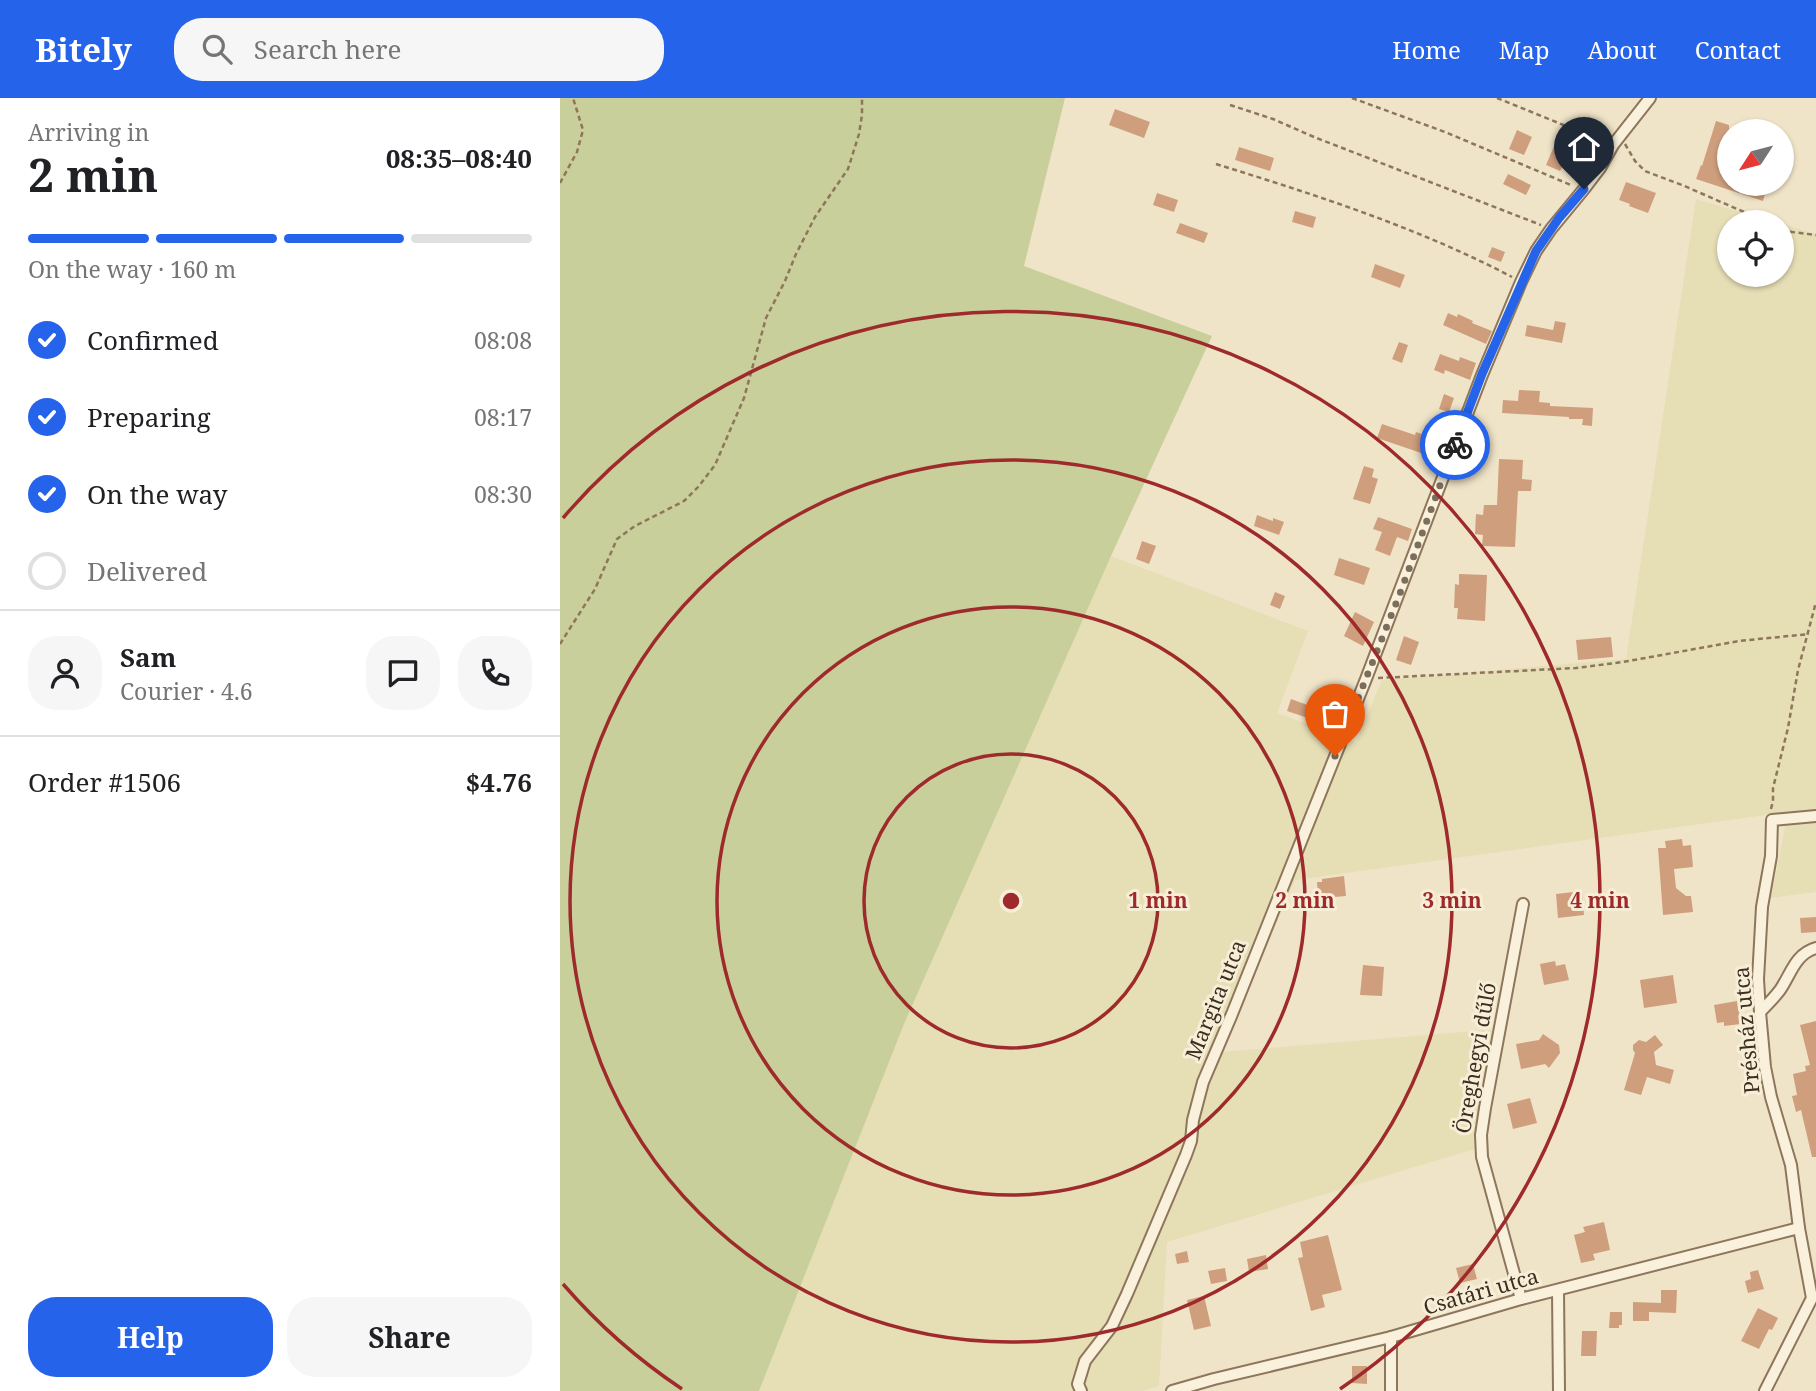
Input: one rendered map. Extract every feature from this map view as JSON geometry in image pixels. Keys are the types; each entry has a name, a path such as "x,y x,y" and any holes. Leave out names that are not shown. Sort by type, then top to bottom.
{"street":[{"name":"Margita utca","path":"1081,1391 1078,1384 1085,1361 1112,1326 1186,1155 1203,1082 1366,679 1482,374 1521,282 1536,251 1551,229 1600,168 1616,140 1650,98"},
{"path":"1772,820 1816,816"},
{"name":"Présház utca","path":"1765,1391 1814,1298 1799,1228 1791,1165 1765,1068 1760,1012 1758,979 1762,907 1771,856 1772,820"},
{"name":"Öreghegyi dűlő","path":"1521,1300 1482,1157 1480,1135 1523,904"},
{"path":"1760,1012 1781,989 1799,958 1816,948"},
{"name":"Csatári utca","path":"1172,1391 1214,1385 1521,1300 1799,1228"},
{"path":"1558,1291 1559,1391"},
{"path":"1391,1337 1391,1391"}],"path":[{"path":"560,183 577,152 583,130 573,98"},
{"path":"560,644 595,589 617,540 635,526 684,501 715,465 744,398 766,318 815,217 848,169 859,134 862,98"},
{"path":"1352,98 1445,132 1584,189"},
{"path":"1497,98 1616,140 1645,171 1739,210"},
{"path":"1230,105 1273,119 1551,229"},
{"path":"1216,164 1361,211 1480,260 1521,282"},
{"path":"1794,232 1815,235"},
{"path":"1772,820 1773,789 1788,728 1798,670 1816,602"},
{"path":"1366,679 1623,663 1739,641 1809,634"}],"shaded area":[{"path":"1696,199 1734,210 1717,210 1717,287 1794,287 1794,228 1816,234 1816,892 1771,898 1788,812 1295,880 1222,1052 1500,1029 1481,1147 1167,1242 1159,1386 1142,1391 759,1391 904,1024 1111,556 1308,631 1277,713 1356,742 1382,680 1626,659"}],"green space":[{"path":"560,98 1065,98 1024,266 1212,336 1111,556 904,1024 759,1391 560,1391"}],"building":[{"path":"1115,109 1150,122 1144,138 1109,125"},
{"path":"1717,121 1717,186 1696,179"},
{"path":"1517,130 1532,137 1524,155 1509,149"},
{"path":"1555,144 1569,151 1566,157 1571,159 1567,167 1563,165 1560,171 1546,165"},
{"path":"1239,147 1274,158 1270,171 1235,160"},
{"path":"1508,174 1531,185 1526,195 1503,184"},
{"path":"1626,182 1656,193 1648,213 1619,200"},
{"path":"1157,193 1178,200 1174,212 1153,205"},
{"path":"1748,196 1764,196 1763,201"},
{"path":"1295,211 1316,217 1313,228 1292,222"},
{"path":"1180,223 1208,233 1204,243 1176,233"},
{"path":"1492,247 1505,252 1501,262 1488,257"},
{"path":"1375,264 1405,275 1400,288 1371,277"},
{"path":"1448,313 1457,317 1458,314 1492,331 1486,344 1443,325"},
{"path":"1555,321 1566,323 1562,343 1525,336 1527,325 1553,330"},
{"path":"1399,342 1408,345 1402,363 1392,359"},
{"path":"1440,354 1459,361 1460,357 1476,363 1470,380 1445,370 1444,374 1434,370"},
{"path":"1519,390 1540,391 1539,402 1550,403 1550,406 1593,408 1592,426 1582,425 1583,419 1502,413 1503,400 1518,401"},
{"path":"1444,394 1454,398 1449,412 1439,409"},
{"path":"1382,424 1439,440 1433,457 1377,438"},
{"path":"1499,459 1523,460 1522,479 1532,480 1531,491 1518,491 1515,547 1482,546 1483,535 1475,534 1476,514 1483,515 1484,505 1497,505"},
{"path":"1364,466 1374,469 1372,477 1378,479 1370,504 1353,499"},
{"path":"1257,515 1284,522 1279,535 1254,526"},
{"path":"1378,517 1412,529 1408,541 1397,537 1390,556 1375,550 1382,532 1373,529"},
{"path":"1142,541 1156,546 1149,564 1136,559"},
{"path":"1339,558 1370,568 1364,585 1334,575"},
{"path":"1459,574 1487,575 1485,621 1457,619 1458,608 1454,608 1455,584 1459,585"},
{"path":"1275,592 1285,596 1280,609 1270,605"},
{"path":"1355,612 1374,622 1363,646 1344,636"},
{"path":"1404,636 1419,642 1411,665 1396,660"},
{"path":"1611,637 1613,657 1578,660 1576,640"},
{"path":"1291,699 1321,710 1324,701 1337,705 1334,714 1342,717 1338,728 1287,711"},
{"path":"1682,839 1683,846 1691,845 1693,867 1674,869 1676,888 1686,896 1691,896 1693,912 1663,915 1658,848 1666,848 1665,841"},
{"path":"1344,876 1346,896 1324,898 1324,894 1318,895 1317,882"},
{"path":"1582,891 1584,915 1558,918 1556,894"},
{"path":"1816,917 1816,932 1801,933 1800,918"},
{"path":"1555,961 1556,966 1565,964 1569,980 1544,985 1540,964"},
{"path":"1363,965 1384,967 1382,996 1360,995"},
{"path":"1673,975 1677,1003 1644,1008 1640,980"},
{"path":"1737,1001 1741,1024 1724,1026 1724,1022 1717,1023 1714,1005"},
{"path":"1816,1021 1816,1157 1812,1157 1801,1110 1796,1112 1792,1096 1797,1095 1793,1074 1806,1071 1805,1066 1810,1065 1800,1025"},
{"path":"1543,1034 1559,1045 1560,1053 1549,1068 1545,1064 1521,1069 1516,1044 1539,1040"},
{"path":"1655,1035 1663,1045 1654,1052 1656,1065 1674,1070 1670,1084 1647,1077 1641,1095 1624,1090 1635,1053 1633,1045 1639,1040 1646,1042"},
{"path":"1530,1098 1537,1123 1513,1129 1507,1104"},
{"path":"1604,1222 1610,1250 1593,1254 1595,1260 1581,1263 1574,1235 1585,1232 1583,1227"},
{"path":"1328,1235 1342,1290 1322,1295 1325,1307 1311,1311 1298,1258 1303,1257 1300,1242"},
{"path":"1187,1251 1189,1262 1177,1264 1175,1254"},
{"path":"1266,1255 1268,1269 1249,1272 1247,1259"},
{"path":"1473,1264 1477,1279 1460,1283 1456,1268"},
{"path":"1225,1268 1227,1281 1211,1284 1208,1271"},
{"path":"1758,1270 1764,1289 1748,1293 1745,1281 1751,1279 1750,1272"},
{"path":"1661,1290 1677,1290 1676,1313 1649,1312 1649,1321 1633,1321 1633,1302 1661,1303"},
{"path":"1204,1296 1211,1326 1194,1330 1187,1300"},
{"path":"1758,1308 1778,1318 1759,1349 1741,1341"},
{"path":"1610,1312 1622,1312 1622,1325 1619,1325 1619,1328 1609,1328"},
{"path":"1582,1331 1597,1331 1596,1356 1581,1356"},
{"path":"1352,1366 1367,1366 1367,1384 1352,1383"}],"way so far":[{"path":"1335,756 1399,596 1455,445"}],"route":[{"path":"1455,445 1482,374 1536,251 1584,189"}]}
